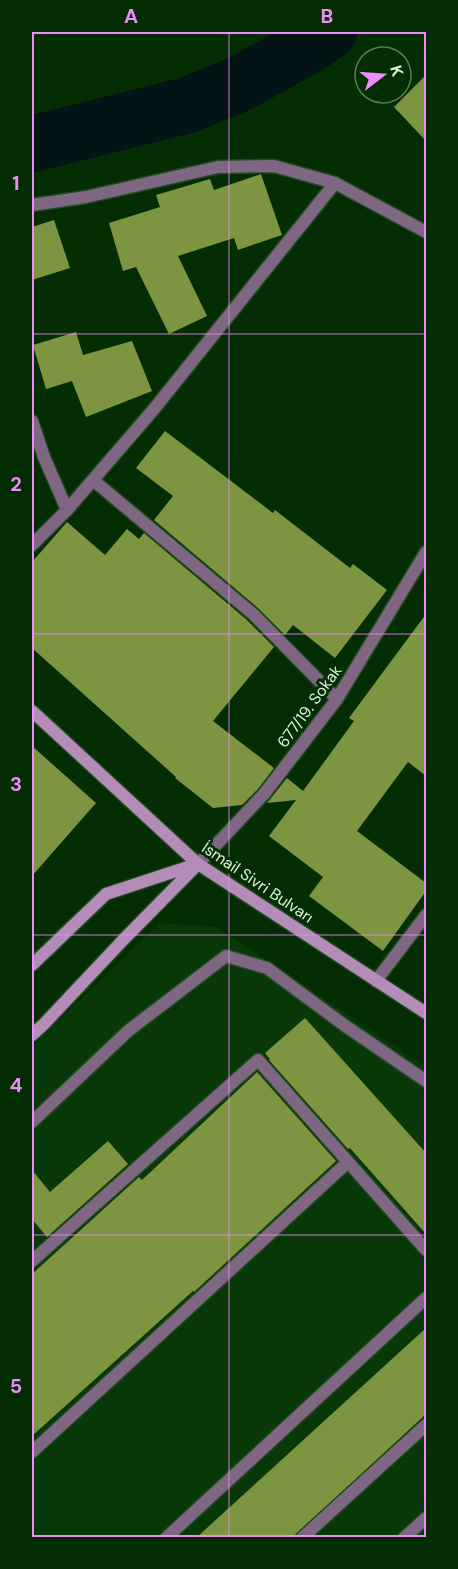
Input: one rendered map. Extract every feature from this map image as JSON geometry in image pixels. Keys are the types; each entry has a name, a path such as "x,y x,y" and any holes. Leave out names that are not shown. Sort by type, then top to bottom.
{"main road":[{"name":"İsmail Sivri Bulvarı","path":"32,711 198,864 426,1013"},
{"name":"677/19. Sokak","path":"32,965 106,894 198,864"},
{"name":"677/19. Sokak","path":"32,1035 198,864"}],"street":[{"path":"32,205 86,197 218,167 274,166 335,183 426,232"},
{"path":"32,545 67,510 154,409 335,183"},
{"path":"32,421 44,457 67,510"},
{"path":"93,480 253,614 337,699"},
{"name":"677/19. Sokak","path":"198,864 264,794 337,699 426,552"},
{"path":"376,981 426,915"},
{"path":"32,1122 128,1031 226,956 267,968 344,1026 426,1081"},
{"path":"32,1261 258,1060 426,1250"},
{"path":"32,1452 348,1162"},
{"path":"166,1538 426,1298"},
{"path":"302,1538 426,1425"},
{"path":"404,1538 426,1518"}],"shaded area":[{"path":"160,923 217,927 426,1067 426,1537 32,1538 32,1046"}],"building":[{"path":"426,75 426,141 394,107 413,105 413,88"},
{"path":"261,174 282,235 238,250 234,238 178,256 207,316 169,334 136,267 123,271 109,223 160,207 156,195 210,179 214,190"},
{"path":"54,220 70,268 32,280 32,227"},
{"path":"76,332 83,355 132,341 152,391 86,417 72,381 46,389 33,345"},
{"path":"165,431 273,513 275,510 350,568 353,564 387,590 335,658 293,625 285,635 258,608 154,520 173,496 136,468"},
{"path":"67,522 105,555 127,529 139,539 144,533 247,620 274,647 213,721 274,768 242,805 213,808 175,778 32,648 32,562"},
{"path":"426,614 426,776 408,762 357,831 426,883 426,891 383,951 309,896 323,877 269,836 296,800 267,803 287,778 303,791 354,721 349,718"},
{"path":"32,746 96,803 32,876"},
{"path":"305,1018 426,1153 426,1234 265,1053"},
{"path":"257,1072 336,1161 194,1292 32,1436 32,1274 139,1177 142,1180"},
{"path":"108,1141 128,1164 47,1237 32,1219 32,1170 50,1192"},
{"path":"426,1328 426,1414 292,1538 196,1538"}],"waterway":[{"path":"32,144 188,105 239,84 329,32"}]}
